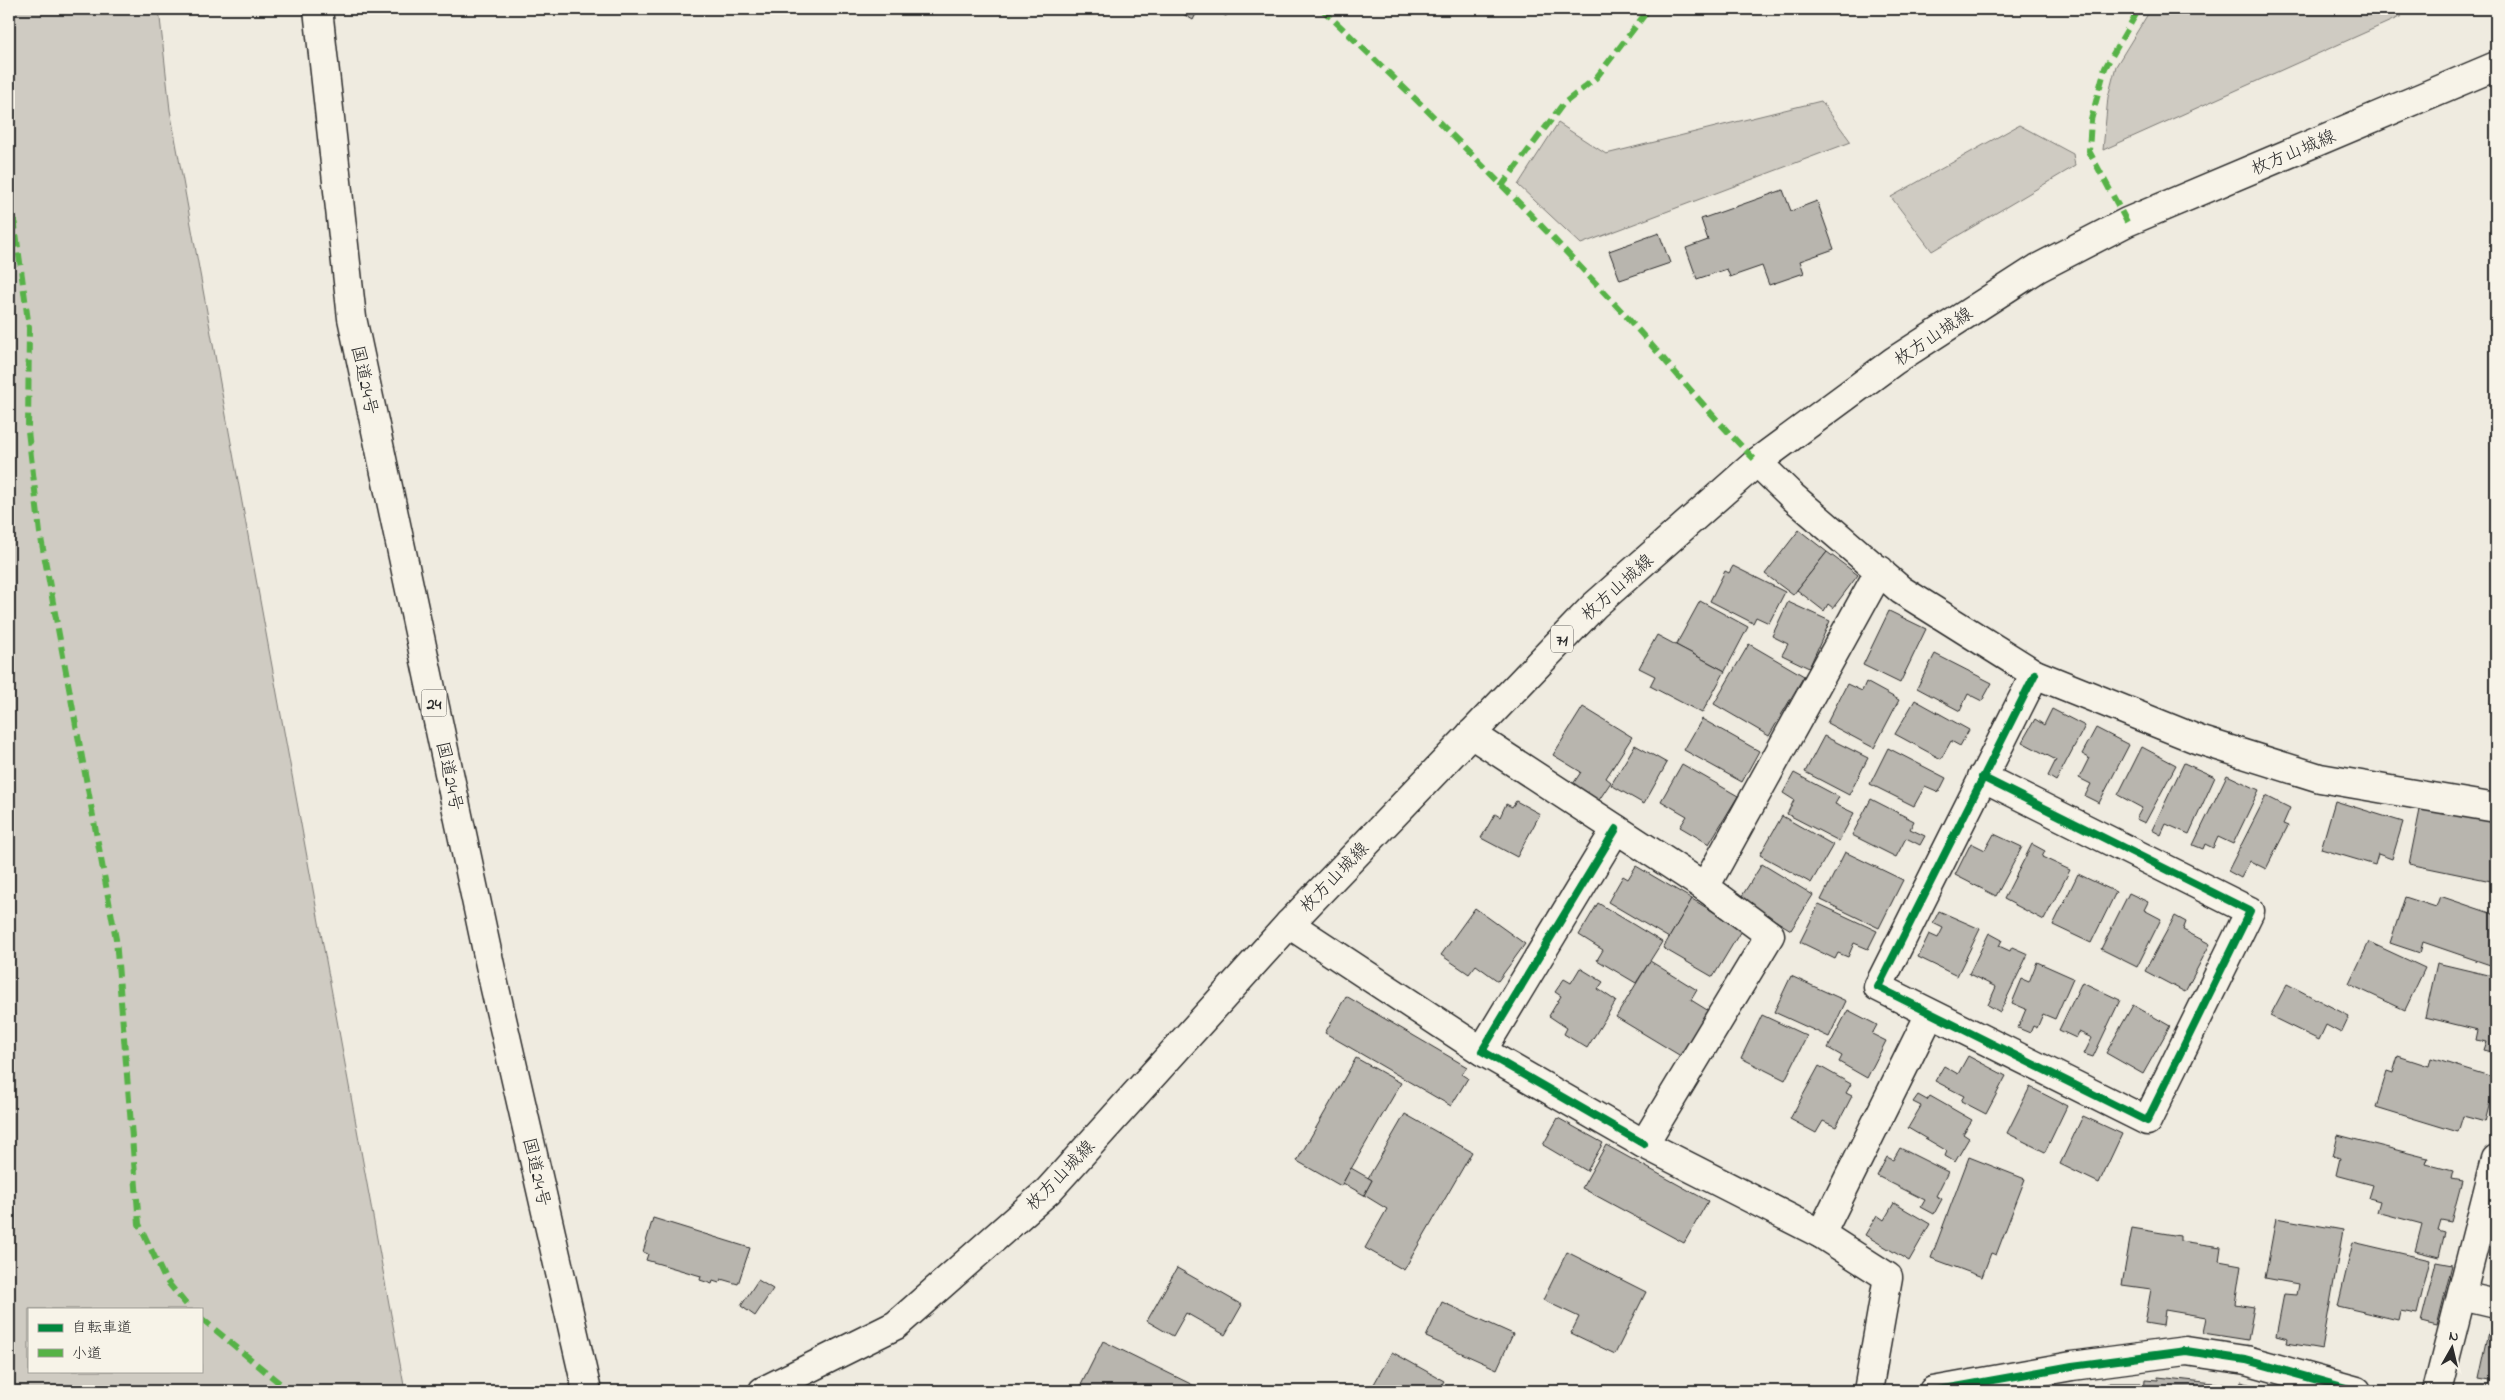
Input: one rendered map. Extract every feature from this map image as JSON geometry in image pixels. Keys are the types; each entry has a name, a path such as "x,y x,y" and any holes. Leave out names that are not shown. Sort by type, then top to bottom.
{"main road":[{"name":"国道24号","path":"318,9 352,318 494,984 587,1391"},
{"name":"枚方山城線","path":"763,1391 896,1325 1041,1197 1289,924 1594,606 1757,462 1894,361 2038,268 2127,222 2496,66"},
{"path":"1757,462 1793,497 1901,590 2035,674 2198,740 2320,778 2496,808"},
{"path":"1705,887 1880,570"},
{"path":"1982,778 2250,911 2147,1121 1878,987 1982,778 2035,674"},
{"path":"1471,734 1705,887 1770,935 1644,1144"},
{"path":"1482,1051 1616,829"},
{"path":"1289,924 1482,1051 1644,1144 1820,1234 1888,1277 1868,1391"},
{"path":"1820,1234 1930,1014"},
{"path":"2438,1391 2496,1159"},
{"path":"2462,1296 2496,1304"},
{"path":"1934,1391 2072,1366 2186,1351 2246,1360 2357,1391"}],"shaded area":[{"path":"9,9 159,9 170,110 405,1391 9,1391"},
{"path":"2151,9 2399,9 2402,16 2103,150 2108,97 2116,66"},
{"path":"1821,101 1851,142 1581,244 1518,185 1558,123 1606,154"},
{"path":"2019,125 2073,154 2075,166 1932,251 1891,197"}],"building":[{"path":"1179,9 1208,9 1205,13 1198,10 1193,20 1178,11"},
{"path":"1214,9 1230,9 1226,16"},
{"path":"1783,190 1791,211 1817,201 1834,249 1800,261 1804,273 1769,285 1762,266 1730,277 1727,269 1697,279 1686,248 1708,240 1701,219"},
{"path":"1659,233 1670,263 1620,280 1609,251"},
{"path":"1799,530 1827,552 1793,595 1765,574"},
{"path":"1827,552 1858,575 1833,608 1828,604 1824,611 1797,590"},
{"path":"1733,566 1785,592 1769,623 1756,617 1753,623 1710,601 1725,571 1729,573"},
{"path":"1700,601 1748,627 1725,671 1676,645"},
{"path":"1788,602 1830,621 1809,668 1782,655 1788,644 1772,636"},
{"path":"1889,611 1926,629 1900,683 1863,665"},
{"path":"1657,635 1725,671 1702,713 1650,686 1655,676 1639,668"},
{"path":"1749,644 1804,676 1769,736 1714,704"},
{"path":"1935,654 1992,683 1982,701 1968,694 1960,711 1917,688"},
{"path":"1866,682 1899,700 1874,748 1827,723 1847,684 1862,691"},
{"path":"1915,700 1969,730 1960,746 1951,741 1941,759 1895,734"},
{"path":"1583,707 1632,737 1606,778 1611,782 1593,809 1567,793 1581,772 1553,755"},
{"path":"2052,709 2085,726 2056,781 2048,776 2056,760 2022,742 2035,719 2044,725"},
{"path":"1702,719 1759,751 1742,782 1684,750"},
{"path":"2096,728 2129,745 2099,803 2085,796 2091,784 2079,778 2089,758 2082,754"},
{"path":"1824,736 1868,758 1849,795 1805,772"},
{"path":"1635,745 1667,763 1644,804 1611,785"},
{"path":"2142,747 2176,765 2145,823 2136,819 2142,808 2118,795"},
{"path":"1888,748 1946,778 1939,792 1925,786 1914,806 1870,784"},
{"path":"2184,763 2215,777 2189,834 2166,824 2161,835 2152,830"},
{"path":"1682,764 1738,796 1709,844 1680,827 1687,816 1661,801"},
{"path":"1794,773 1839,797 1835,804 1854,813 1839,841 1787,814 1794,800 1783,793"},
{"path":"2227,775 2259,790 2233,844 2218,837 2213,848 2205,844 2203,849 2193,845"},
{"path":"2266,796 2290,808 2283,824 2288,826 2266,869 2250,861 2241,878 2228,871"},
{"path":"1871,799 1914,821 1910,829 1925,836 1920,845 1906,838 1896,857 1852,835"},
{"path":"1516,801 1540,814 1517,857 1481,838 1495,814 1500,817 1506,804 1512,807"},
{"path":"2335,801 2403,822 2392,859 2378,854 2375,865 2321,849"},
{"path":"2421,805 2496,820 2496,882 2409,864"},
{"path":"1782,816 1833,845 1811,883 1760,855"},
{"path":"1994,834 2022,847 1996,896 1955,875 1971,843 1985,850"},
{"path":"2032,844 2045,851 2042,857 2070,870 2044,920 2004,899"},
{"path":"1845,852 1903,880 1879,928 1821,900"},
{"path":"1762,864 1813,895 1791,930 1740,899"},
{"path":"1636,866 1692,899 1669,938 1608,902 1623,876 1628,879"},
{"path":"2078,874 2116,892 2091,943 2053,925"},
{"path":"2129,893 2148,902 2144,910 2161,919 2137,967 2101,949"},
{"path":"2440,896 2496,915 2496,967 2423,942 2420,953 2390,943 2405,897 2436,907"},
{"path":"1692,899 1742,929 1713,977 1663,948"},
{"path":"1598,903 1662,942 1636,983 1597,960 1603,950 1579,935"},
{"path":"1819,904 1877,931 1868,949 1854,943 1848,957 1838,953 1835,959 1800,942"},
{"path":"1475,908 1525,944 1498,981 1476,965 1469,974 1441,955"},
{"path":"1939,911 1980,929 1957,976 1918,957 1929,934 1938,938 1943,928 1933,923"},
{"path":"2175,916 2186,922 2183,930 2210,944 2185,992 2145,971"},
{"path":"1989,933 2002,940 1999,946 2010,951 2012,947 2028,954 2000,1012 1988,1005 1996,987 1969,974"},
{"path":"2369,942 2425,968 2405,1010 2349,984"},
{"path":"1650,961 1697,990 1691,1000 1712,1013 1684,1058 1616,1017"},
{"path":"2037,962 2073,978 2055,1019 2043,1014 2037,1028 2033,1026 2030,1033 2018,1028 2026,1009 2012,1003 2022,979 2029,982"},
{"path":"2437,963 2496,977 2496,1054 2484,1051 2487,1042 2476,1040 2478,1030 2425,1017"},
{"path":"1580,968 1603,982 1598,989 1616,1001 1587,1048 1564,1034 1567,1028 1549,1016 1561,996 1555,992 1564,979 1571,983"},
{"path":"1791,976 1846,1001 1829,1037 1774,1012"},
{"path":"2082,982 2120,1000 2093,1057 2084,1054 2092,1038 2079,1032 2076,1038 2059,1030"},
{"path":"2287,984 2349,1016 2341,1033 2326,1025 2319,1040 2270,1016"},
{"path":"1346,996 1467,1067 1462,1074 1468,1078 1451,1106 1325,1033"},
{"path":"2133,1005 2170,1026 2143,1074 2106,1053"},
{"path":"1848,1010 1877,1025 1872,1034 1886,1041 1867,1078 1839,1062 1842,1056 1828,1048"},
{"path":"1762,1015 1807,1036 1785,1080 1741,1058"},
{"path":"1968,1056 2006,1076 1986,1114 1961,1101 1964,1096 1935,1081 1944,1066 1958,1074"},
{"path":"2398,1056 2429,1066 2431,1058 2496,1078 2485,1122 2463,1116 2458,1132 2376,1107 2387,1071 2393,1073"},
{"path":"1356,1058 1401,1083 1341,1186 1297,1161"},
{"path":"1819,1066 1851,1084 1846,1093 1852,1096 1836,1127 1823,1121 1816,1133 1790,1119"},
{"path":"2030,1087 2067,1106 2045,1152 2007,1133"},
{"path":"1918,1095 1927,1100 1930,1096 1972,1120 1963,1134 1969,1138 1955,1162 1945,1156 1947,1151 1908,1128 1921,1106 1913,1102"},
{"path":"1405,1114 1472,1152 1404,1270 1365,1248 1387,1209 1364,1195 1372,1180 1368,1178"},
{"path":"2083,1116 2122,1134 2099,1183 2060,1164"},
{"path":"1558,1118 1603,1143 1587,1171 1543,1145"},
{"path":"2338,1135 2428,1158 2426,1164 2453,1171 2451,1179 2462,1181 2451,1222 2441,1220 2438,1230 2445,1232 2439,1257 2415,1251 2422,1224 2377,1212 2380,1201 2369,1198 2373,1185 2336,1175 2340,1158 2333,1156"},
{"path":"1606,1145 1708,1201 1684,1243 1582,1188"},
{"path":"1900,1148 1948,1172 1936,1196 1942,1199 1934,1214 1921,1207 1925,1200 1877,1176 1887,1157 1893,1160"},
{"path":"1969,1157 2025,1179 1996,1255 1991,1253 1982,1277 1931,1258"},
{"path":"1351,1168 1372,1180 1364,1195 1343,1183"},
{"path":"1894,1203 1930,1224 1909,1261 1865,1235 1877,1215 1884,1220"},
{"path":"653,1218 750,1248 738,1284 721,1279 719,1283 713,1281 712,1284 700,1280 701,1276 646,1260 648,1254 643,1252"},
{"path":"2276,1218 2343,1230 2322,1349 2287,1343 2288,1339 2276,1336 2284,1294 2296,1295 2298,1284 2265,1278"},
{"path":"2132,1228 2180,1236 2180,1241 2221,1247 2219,1261 2241,1265 2235,1304 2254,1307 2248,1340 2203,1333 2206,1317 2165,1310 2163,1326 2145,1323 2151,1289 2122,1285"},
{"path":"2353,1242 2430,1260 2417,1314 2400,1311 2398,1320 2338,1306"},
{"path":"1567,1252 1646,1292 1615,1354 1571,1333 1579,1317 1543,1300"},
{"path":"2436,1262 2452,1265 2437,1326 2421,1322"},
{"path":"1177,1268 1242,1305 1225,1335 1186,1313 1173,1336 1147,1321"},
{"path":"758,1280 773,1289 755,1316 741,1306"},
{"path":"1442,1302 1513,1334 1497,1369 1426,1337"},
{"path":"2493,1313 2496,1314 2496,1382 2479,1379"},
{"path":"1103,1341 1203,1390 1078,1391"},
{"path":"1392,1352 1444,1381 1438,1391 1370,1391"},
{"path":"2158,1377 2223,1384 2222,1391 2144,1391 2145,1379 2158,1380"},
{"path":"2241,1382 2278,1391 2239,1391"},
{"path":"2107,1383 2140,1383 2140,1391 2097,1391 2097,1389 2107,1389"}],"marked path":[{"path":"1322,9 1498,181 1620,310 1717,420 1757,462"},
{"path":"1501,187 1563,104 1596,78 1649,9"},
{"path":"2127,222 2089,151 2091,120 2105,68 2139,9"},
{"path":"9,182 29,328 28,431 40,533 116,939 139,1224 165,1279 189,1308"},
{"path":"202,1319 289,1391"}],"cycle path":[{"path":"1982,777 2250,911 2147,1121 1878,987 2035,674"},
{"path":"1616,829 1482,1051 1644,1144"},
{"path":"1933,1391 2072,1366 2186,1351 2246,1360 2357,1391"}]}
